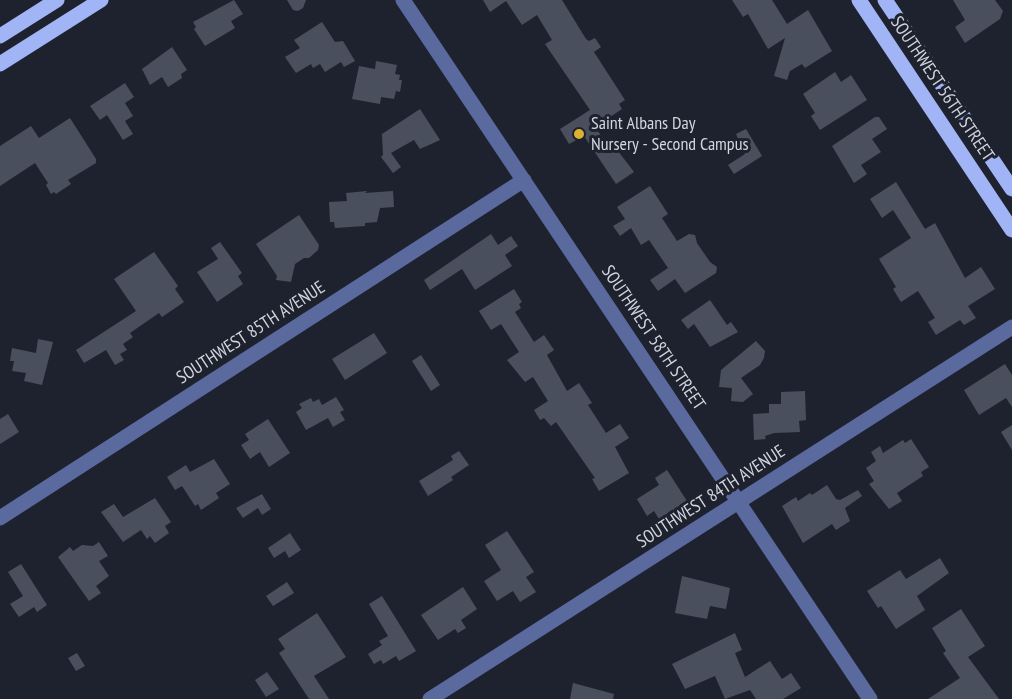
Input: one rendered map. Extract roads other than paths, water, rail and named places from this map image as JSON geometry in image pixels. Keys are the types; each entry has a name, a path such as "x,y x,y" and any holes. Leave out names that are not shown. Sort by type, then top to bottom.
{"main road":[{"path":"0,36 57,0"},
{"path":"0,64 101,0"},
{"name":"SOUTHWEST 56TH STREET","path":"859,0 1012,230"},
{"name":"SOUTHWEST 56TH STREET","path":"885,0 1012,189"},
{"path":"28,18 41,38"},
{"path":"880,33 899,20"}],"street":[{"name":"SOUTHWEST 58TH STREET","path":"403,0 870,699"},
{"name":"SOUTHWEST 85TH AVENUE","path":"0,518 524,180"},
{"name":"SOUTHWEST 84TH AVENUE","path":"430,699 1012,327"}],"place":[{"name":"Saint Albans Day Nursery - Second Campus","path":"579,134"}]}
